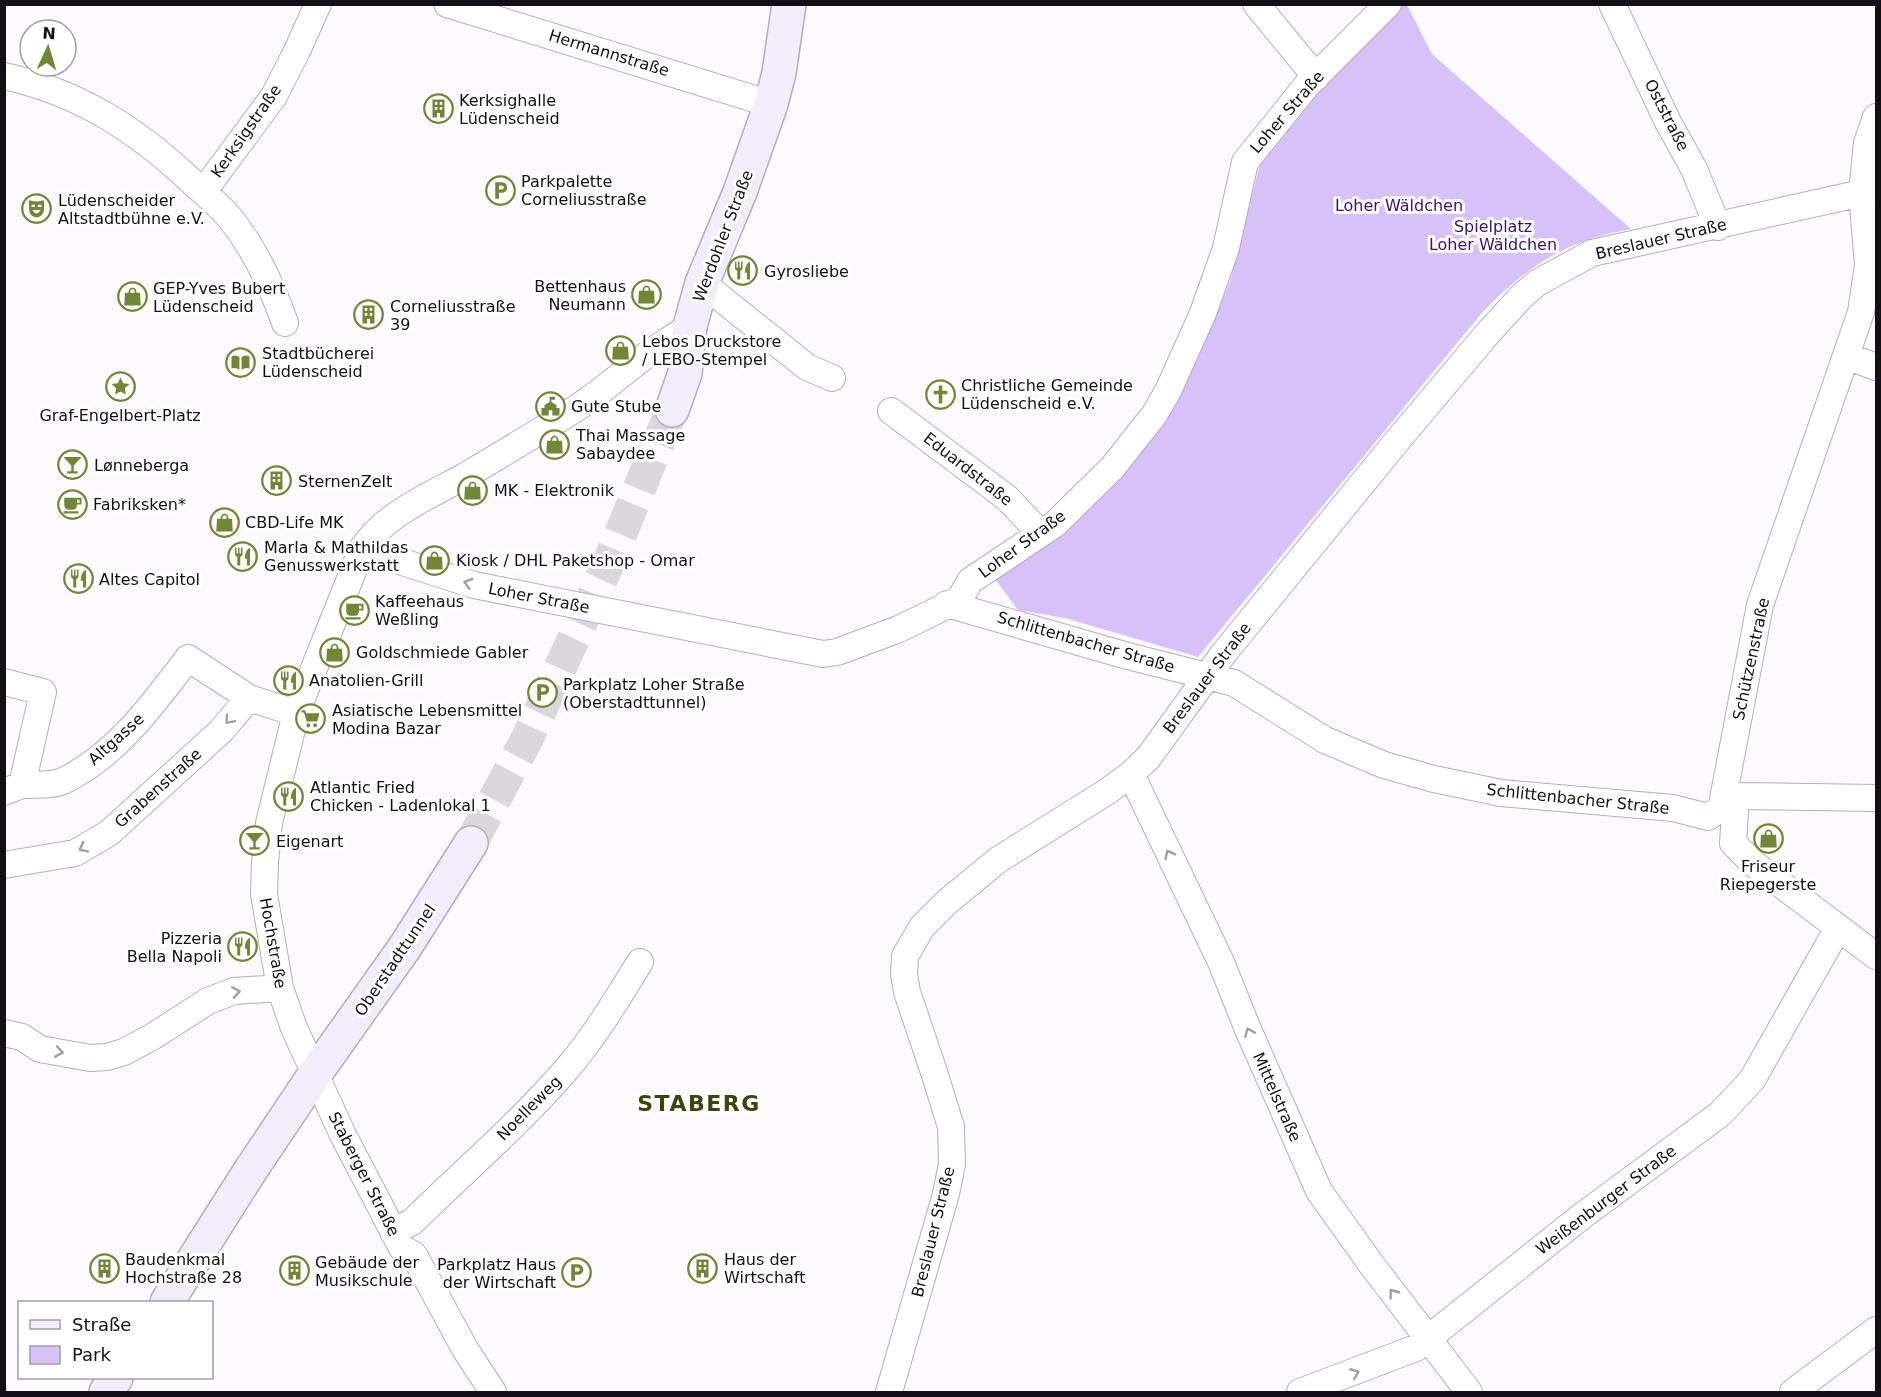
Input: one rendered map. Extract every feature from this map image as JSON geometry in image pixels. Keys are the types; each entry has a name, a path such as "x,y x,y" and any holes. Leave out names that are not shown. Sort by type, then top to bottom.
{"street":[{"name":"Kerksigstraße","path":"203,192 274,96 318,4"},
{"name":"Hermannstraße","path":"447,4 771,104"},
{"name":"Werdohler Straße","path":"690,326 702,283 740,192 771,104 779,73 789,4"},
{"path":"1256,4 1316,77"},
{"name":"Loher Straße","path":"362,549 474,585 823,654 837,652 899,629 960,599 970,581 1055,524 1112,468 1154,415 1168,391 1217,278 1245,162 1307,85 1388,4"},
{"name":"Oststraße","path":"1612,4 1668,122 1695,169 1718,227"},
{"path":"4,76 65,94 118,121 154,147 230,218 266,277 285,323"},
{"name":"Schützenstraße","path":"1876,117 1867,143 1868,265 1861,312 1760,605 1723,799 1735,812 1733,843 1754,864 1876,956"},
{"name":"Breslauer Straße","path":"889,1392 946,1194 952,1164 951,1127 907,992 904,974 905,956 922,927 947,902 998,860 1108,791 1148,758 1206,676 1397,441 1521,297 1537,283 1592,253 1869,193"},
{"path":"702,283 807,367 832,378"},
{"path":"672,410 685,373 690,326"},
{"path":"362,549 381,526 575,409 609,386 638,361 690,326"},
{"path":"1846,356 1876,367"},
{"name":"Eduardstraße","path":"891,411 1007,498 1040,533"},
{"name":"Hochstraße","path":"315,1074 294,1028 280,988 264,894 265,868 271,811 296,713 362,549"},
{"name":"Schlittenbacher Straße","path":"947,604 1124,655 1234,683 1325,740 1384,765 1434,779 1500,793 1673,808 1708,817 1739,796 1876,798"},
{"name":"Altgasse","path":"13,788 61,782 98,759 144,717 188,658 249,698"},
{"path":"4,682 42,692 13,788"},
{"path":"249,698 296,713"},
{"name":"Grabenstraße","path":"4,865 75,853 109,833 195,755 249,698"},
{"name":"Mittelstraße","path":"1131,774 1221,963 1319,1191 1371,1264 1469,1392"},
{"name":"Oberstadttunnel","path":"315,1074 405,947 471,843"},
{"name":"Weißenburger Straße","path":"1300,1392 1416,1348 1582,1216 1720,1114 1752,1080 1838,928"},
{"name":"Noelleweg","path":"393,1232 412,1222 565,1072 584,1048 640,962"},
{"path":"4,1033 22,1037 40,1049 90,1058 107,1057 124,1052 152,1037 208,1001 234,991 280,988"},
{"path":"168,1301 235,1193 315,1074"},
{"name":"Staberger Straße","path":"315,1074 343,1136 393,1232 402,1248 414,1255 465,1349 493,1392"},
{"path":"1793,1392 1876,1330"},
{"path":"106,1392 115,1379"}],"green space":[{"name":"Loher Wäldchen","path":"1403,5 1407,5 1432,54 1631,229 1586,241 1548,258 1514,282 1498,297 1481,314 1198,657 1065,618 1018,610 995,579 1058,534 1215,317 1230,281 1262,156 1318,93"}],"tunnel":[{"path":"471,843 527,739 605,571 672,410"}],"place":[{"name":"Kerksighalle Lüdenscheid","path":"438,109"},
{"name":"Parkpalette Corneliusstraße","path":"500,190"},
{"name":"Lüdenscheider Altstadtbühne e.V.","path":"37,209"},
{"name":"Gyrosliebe","path":"743,271"},
{"name":"Bettenhaus Neumann","path":"647,295"},
{"name":"GEP-Yves Bubert Lüdenscheid","path":"132,297"},
{"name":"Corneliusstraße 39","path":"369,315"},
{"name":"Lebos Druckstore / LEBO-Stempel","path":"621,350"},
{"name":"Stadtbücherei Lüdenscheid","path":"241,362"},
{"name":"Graf-Engelbert-Platz","path":"120,387"},
{"name":"Christliche Gemeinde Lüdenscheid e.V.","path":"940,394"},
{"name":"Gute Stube","path":"550,406"},
{"name":"Thai Massage Sabaydee","path":"555,444"},
{"name":"Lønneberga","path":"73,465"},
{"name":"SternenZelt","path":"277,481"},
{"name":"MK - Elektronik","path":"473,490"},
{"name":"Fabriksken*","path":"72,504"},
{"name":"CBD-Life MK","path":"224,522"},
{"name":"Marla & Mathildas Genusswerkstatt","path":"243,556"},
{"name":"Kiosk / DHL Paketshop - Omar","path":"435,560"},
{"name":"Altes Capitol","path":"78,579"},
{"name":"Kaffeehaus Weßling","path":"354,610"},
{"name":"Goldschmiede Gabler","path":"335,652"},
{"name":"Anatolien-Grill","path":"288,680"},
{"name":"Parkplatz Loher Straße (Oberstadttunnel)","path":"542,693"},
{"name":"Asiatische Lebensmittel Modina Bazar","path":"311,719"},
{"name":"Atlantic Fried Chicken - Ladenlokal 1","path":"289,796"},
{"name":"Friseur Riepegerste","path":"1768,838"},
{"name":"Eigenart","path":"255,841"},
{"name":"Pizzeria Bella Napoli","path":"243,947"},
{"name":"Baudenkmal Hochstraße 28","path":"104,1268"},
{"name":"Haus der Wirtschaft","path":"703,1268"},
{"name":"Gebäude der Musikschule","path":"294,1271"},
{"name":"Parkplatz Haus der Wirtschaft","path":"577,1273"}],"district":[{"name":"STABERG","path":"699,1103"}],"park label":[{"name":"Spielplatz Loher Wäldchen","path":"1493,235"}]}
